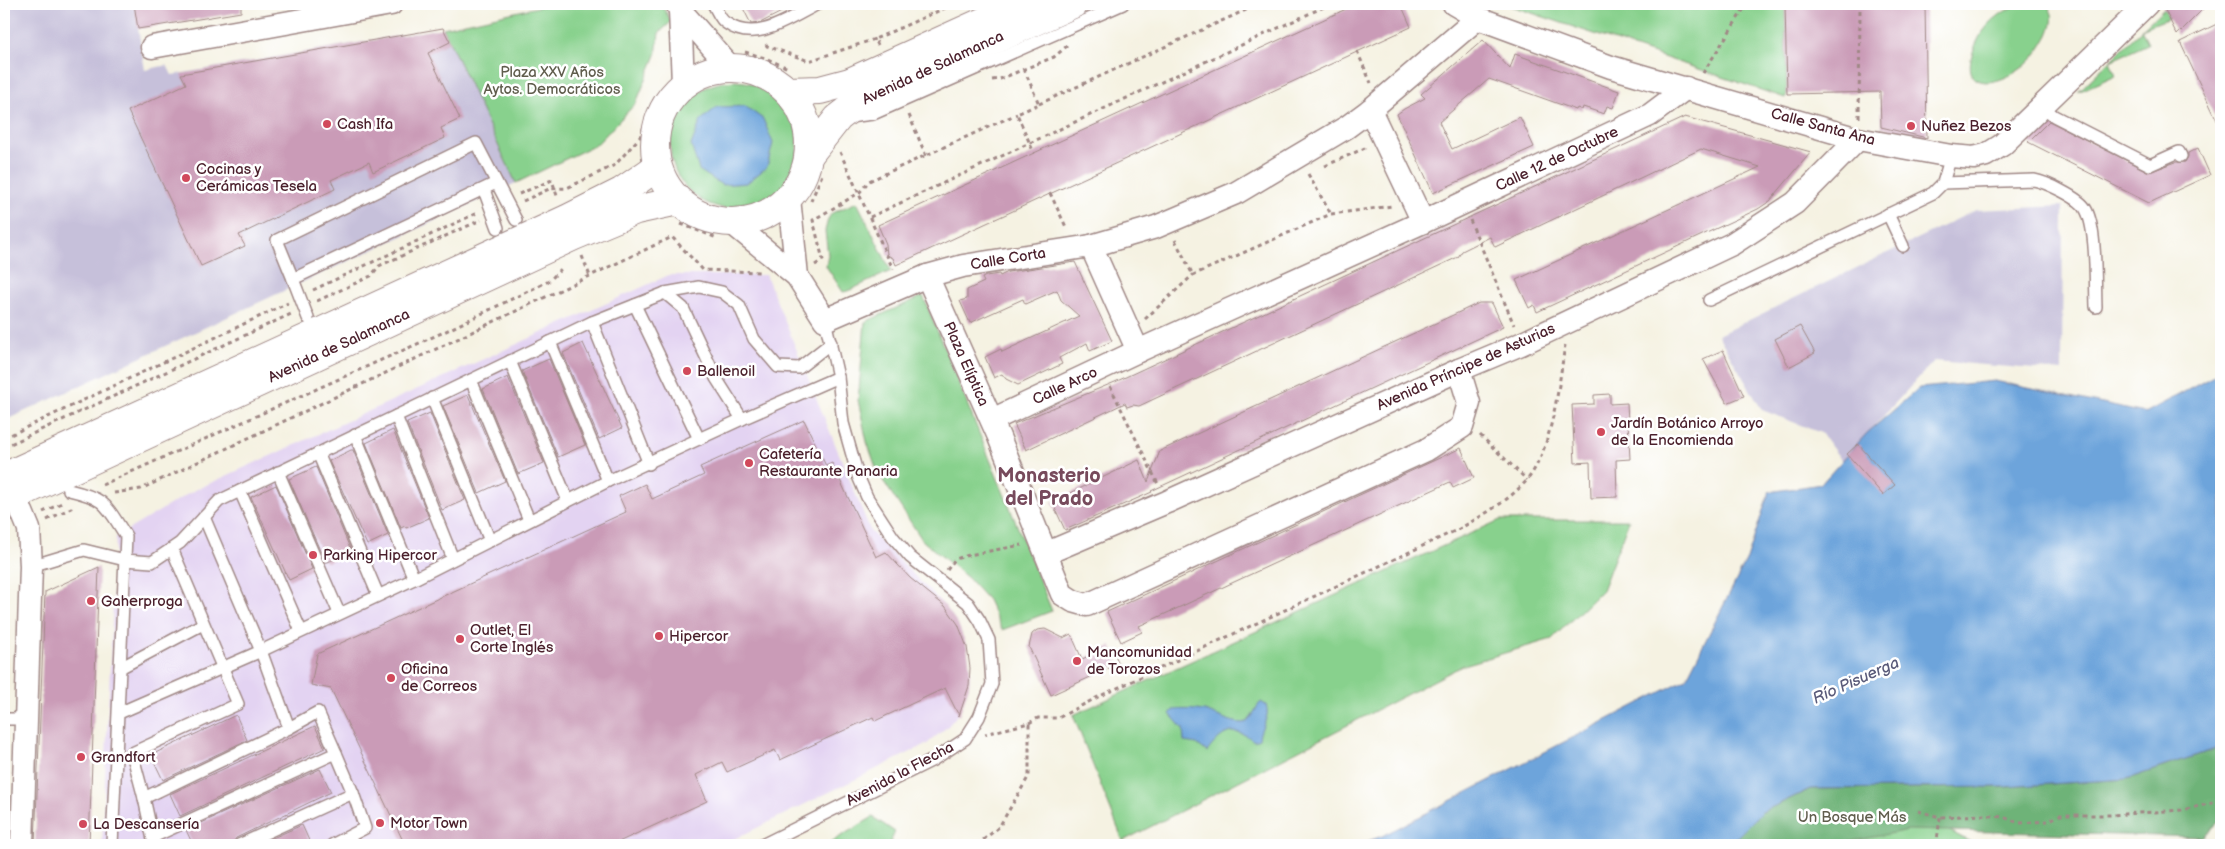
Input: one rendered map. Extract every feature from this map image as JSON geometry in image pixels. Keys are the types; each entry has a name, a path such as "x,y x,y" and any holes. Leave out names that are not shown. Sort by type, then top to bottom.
{"highway":[{"name":"Avenida de Salamanca","path":"792,82 820,90 850,82 1022,4"},
{"name":"Avenida de Salamanca","path":"823,160 838,118 860,101 1073,4"},
{"path":"737,59 752,70 774,79 792,82 823,160 802,180 800,200 728,231 705,218 677,211 657,167 654,137 664,106 676,82 737,59"},
{"name":"Avenida de Salamanca","path":"20,515 571,228 657,167"},
{"name":"Avenida de Salamanca","path":"4,477 571,228 636,210 677,211"}],"street":[{"path":"152,47 391,4"},
{"name":"Calle Santa Ana","path":"1454,4 1478,18 1611,66 1858,139 1951,156 1974,158 1986,155 2002,145 2147,4"},
{"path":"678,7 737,59"},
{"path":"676,82 678,7"},
{"name":"Calle Corta","path":"927,276 963,266 1091,246 1156,227 1236,193 1347,127 1370,110 1478,18"},
{"name":"Calle 12 de Octubre","path":"1419,213 1463,204 1650,115 1689,89"},
{"path":"1370,110 1419,213"},
{"name":"Avenida Príncipe de Asturias","path":"1043,544 1167,502 1459,370 1522,344 1732,244 1795,203 1858,139"},
{"name":"Avenida la Flecha","path":"797,276 800,200"},
{"name":"Calle Arco","path":"992,420 1101,368 1134,342 1419,213"},
{"name":"Avenida la Flecha","path":"728,231 797,276 825,320"},
{"path":"1091,246 1134,342"},
{"path":"825,320 927,276"},
{"name":"Plaza Elíptica","path":"927,276 992,420 1062,594 1073,601 1087,606 1426,450 1462,427 1469,403 1459,370"},
{"path":"20,515 31,566 28,719 22,845"}],"lane":[{"path":"713,4 724,23 742,31 761,32 818,4"},
{"path":"838,118 873,114 1129,6"},
{"path":"2042,106 2054,116 2150,165 2180,152 2181,156"},
{"path":"304,307 277,240 476,143 516,220"},
{"path":"1709,300 1933,193 1944,183 1951,156"},
{"path":"1944,183 2034,180 2044,182 2084,206 2092,221 2096,307"},
{"path":"293,279 496,183"},
{"path":"484,190 498,228"},
{"path":"1888,214 1903,246"},
{"path":"31,566 84,550 125,560 152,562 180,543 219,501 240,490 592,322 665,294 699,287 722,292 739,305 754,340 778,367 799,368 831,343"},
{"path":"665,294 683,308 716,378 742,418"},
{"path":"635,305 699,439"},
{"name":"Avenida la Flecha","path":"762,845 933,760 965,739 979,717 992,684 990,640 968,603 910,557 893,537 867,497 858,476 843,423 838,377 825,320"},
{"path":"592,322 649,464"},
{"path":"550,342 608,481"},
{"path":"510,361 568,501"},
{"path":"118,713 261,650 414,579 608,481 649,464 742,418 838,377"},
{"path":"472,380 529,520"},
{"path":"432,398 490,541"},
{"path":"396,416 453,559"},
{"path":"355,435 414,579"},
{"path":"318,453 378,595"},
{"path":"278,472 339,613"},
{"path":"68,490 89,495 105,504 126,536 112,845"},
{"path":"240,490 301,630"},
{"path":"204,517 261,650 289,728"},
{"path":"116,759 238,704 221,668 172,549"},
{"path":"120,668 203,624"},
{"path":"144,798 318,712 353,793 364,828"},
{"path":"4,719 28,719"},
{"path":"132,753 154,841 336,753"},
{"path":"238,845 353,793"},
{"path":"332,845 364,828"},
{"path":"348,845 364,828"}],"path":[{"path":"761,32 767,46 809,62 875,39 954,4"},
{"path":"1129,6 1143,4"},
{"path":"797,276 822,260 813,220 859,192 869,181 1259,4"},
{"path":"870,217 1330,4"},
{"path":"1337,4 1340,12"},
{"path":"1689,89 1747,4"},
{"path":"1858,139 1860,4"},
{"path":"875,39 882,53"},
{"path":"991,80 1054,57 1069,45"},
{"path":"737,59 765,58 792,82"},
{"path":"1024,69 1038,104"},
{"path":"507,204 549,189 567,188 615,165 640,137 653,102 676,82"},
{"path":"907,109 926,156"},
{"path":"1017,114 1034,154"},
{"path":"800,200 823,160 839,148 901,288"},
{"path":"1308,174 1331,214"},
{"path":"507,204 552,180 590,276"},
{"path":"1463,204 1522,344"},
{"path":"4,438 304,307 492,211"},
{"path":"4,447 372,276 379,266 492,211"},
{"path":"677,211 728,231"},
{"path":"1134,342 1193,275 1331,214 1419,213"},
{"path":"20,515 89,495 141,489 672,237 703,270 761,272"},
{"path":"1174,237 1193,275"},
{"path":"20,515 89,495 452,328 549,281 567,262"},
{"path":"965,739 1029,723 1038,718 1058,718 1098,697 1459,529 1501,504 1527,480 1540,461 1556,400 1565,342 1562,325"},
{"path":"1101,368 1167,502"},
{"path":"1475,430 1527,480"},
{"path":"939,580 955,559 1027,544 1043,544"},
{"path":"977,845 1000,827 1029,776 1029,723"},
{"path":"1918,811 1940,816 1984,815 2019,822 2048,821 2060,815 2110,815 2182,810 2217,802 2221,798"},
{"path":"1938,845 1940,816"}],"shaded area":[{"path":"4,4 134,4 145,70 167,65 172,75 443,28 516,183 4,421"},
{"path":"2063,206 2062,371 1934,361 1842,461 1821,433 1762,410 1718,335 1976,210"},
{"path":"669,275 766,275 871,532 945,606 958,624 967,647 970,668 969,686 958,714 948,726 927,744 722,845 102,845 116,537 193,491"}],"green space":[{"name":"Plaza XXV Años Aytos. Democráticos","path":"551,4 662,4 671,22 659,33 656,55 636,103 597,144 516,183 443,28"},
{"path":"1505,4 1785,4 1787,94 1785,98"},
{"path":"2020,4 2045,4 2048,7 2052,18 2048,35 2036,54 2019,70 1997,80 1979,81 1973,76 1970,69 1971,58 1979,37 1994,20"},
{"path":"2164,8 2169,18 2144,28"},
{"path":"2141,30 2148,44 2110,61 2116,75 2078,92"},
{"path":"734,81 747,82 759,86 779,100 793,120 797,132 797,158 793,170 779,190 759,204 747,208 734,209 721,208 709,204 689,190 675,170 671,158 670,145 671,132 675,120 689,100 709,86 721,82"},
{"path":"857,202 891,271 843,292 826,266 828,255 825,231 828,219 832,213"},
{"path":"923,296 1052,611 1002,630 988,600 968,578 923,541 878,473 867,442 858,400 865,322"},
{"path":"1500,520 1629,520 1602,590 1552,639 1464,665 1123,841 1073,715"},
{"path":"2221,747 2221,819 2202,837 1908,830 1833,845 1729,845 1762,812 1810,789 2005,787 2127,779"},
{"name":"Un Bosque Más","path":"1810,789 1871,789 1976,845 1729,845"},
{"path":"873,817 895,832 889,845 826,845"}],"water":[{"path":"745,106 763,119 773,143 767,167 747,183 722,185 699,170 691,145 701,120 717,107"},
{"name":"Río Pisuerga","path":"2221,372 2221,747 2127,779 2005,787 1810,789 1762,812 1729,845 1357,845 1382,836 1686,679 1747,559 1769,492 1821,484 1867,433 1919,388 1995,381 2145,413"},
{"path":"1261,702 1266,705 1267,714 1259,739 1254,741 1240,733 1228,733 1217,740 1207,752 1197,744 1184,742 1183,729 1170,714 1173,710 1196,710 1244,723 1250,719"}],"building":[{"path":"134,4 241,4 241,12 138,29"},
{"path":"741,4 797,4 760,23 751,24"},
{"path":"1357,4 1401,4 1411,27 896,265 893,258 887,255 886,244 878,225"},
{"path":"1785,4 1925,4 1927,138 1881,127 1880,92 1787,94"},
{"path":"2162,4 2208,4 2177,35"},
{"path":"2221,22 2221,129 2180,42"},
{"path":"443,28 450,42 428,53 460,119 441,128 445,138 373,172 369,162 331,180 335,189 239,235 245,246 201,266 128,111 186,84 181,74"},
{"path":"1483,40 1510,69 1515,54 1619,91 1613,108 1607,106 1604,114 1583,107 1582,110 1577,108 1576,110 1489,79 1439,122 1452,149 1520,117 1534,147 1433,193 1397,114 1425,98 1421,94"},
{"path":"1685,117 1811,152 1770,201 1758,209 1537,312 1534,305 1529,308 1516,280 1760,167 1701,149 1495,247 1490,237 1462,251 1458,257 1139,406 1127,407 1125,403 1026,450 1014,424 1115,382"},
{"path":"2049,121 2149,172 2176,162 2185,162 2188,153 2198,148 2210,175 2149,203 2028,142"},
{"path":"1075,262 1112,341 1090,351 1087,343 1059,358 1062,364 1018,385 1006,379 1002,374 994,378 985,357 1001,349 1002,352 1079,316 1061,300 1057,290 1025,304 1023,299 970,323 960,301 967,299 967,290 984,282 982,278 986,276 999,274 1000,276 1008,272"},
{"path":"1479,303 1492,303 1503,327 1152,492 1065,530 1052,502 1139,460 1148,482 1160,451"},
{"path":"1800,326 1815,353 1789,367 1775,339"},
{"path":"583,343 622,428 599,439 563,353"},
{"path":"1723,350 1744,396 1727,403 1703,359"},
{"path":"549,359 585,445 558,457 522,371"},
{"path":"508,377 544,463 518,474 483,389"},
{"name":"Jardín Botánico Arroyo de la Encomienda","path":"1610,394 1610,404 1627,403 1630,459 1616,460 1617,497 1591,498 1590,462 1575,463 1572,405 1594,404 1594,395"},
{"path":"468,395 505,481 479,493 443,406"},
{"path":"430,413 465,500 442,510 407,423"},
{"name":"Hipercor","path":"804,420 826,466 832,463 876,557 886,552 910,578 945,606 958,624 967,647 970,668 969,686 959,716 945,688 875,721 873,717 780,760 775,750 727,772 722,762 696,775 707,801 612,845 405,845 331,689 311,685 317,654 626,512 619,496 645,484 652,499 704,475 700,467"},
{"path":"393,430 429,518 406,528 405,526 401,528 366,443"},
{"path":"1858,444 1895,485 1883,495 1847,454"},
{"path":"1461,448 1474,478 1453,488 1450,482 1139,626 1142,632 1121,642 1107,612"},
{"path":"353,450 388,535 367,545 329,461"},
{"path":"316,467 351,551 328,562 325,562 289,479"},
{"path":"276,485 312,569 289,580 251,497"},
{"path":"99,567 89,845 35,845 45,592"},
{"name":"Mancomunidad de Torozos","path":"1045,629 1063,638 1071,634 1082,659 1111,646 1119,664 1051,695 1029,647 1032,634 1037,630"},
{"path":"236,715 247,740 163,780 151,755"},
{"path":"315,726 325,748 180,816 170,794"},
{"path":"320,769 331,792 236,838 232,845 193,845 186,830"},
{"path":"302,825 311,845 257,845"}],"place":[{"name":"Cash Ifa","path":"327,124"},
{"name":"Nuñez Bezos","path":"1911,126"},
{"name":"Cocinas y Cerámicas Tesela","path":"186,178"},
{"name":"Ballenoil","path":"687,371"},
{"name":"Jardín Botánico Arroyo de la Encomienda","path":"1601,432"},
{"name":"Cafetería Restaurante Panaria","path":"749,463"},
{"name":"Parking Hipercor","path":"313,555"},
{"name":"Gaherproga","path":"91,601"},
{"name":"Hipercor","path":"659,636"},
{"name":"Outlet, El Corte Inglés","path":"460,639"},
{"name":"Mancomunidad de Torozos","path":"1077,661"},
{"name":"Oficina de Correos","path":"391,678"},
{"name":"Grandfort","path":"81,757"},
{"name":"Motor Town","path":"380,823"},
{"name":"La Descansería","path":"83,824"}],"district":[{"name":"Monasterio del Prado","path":"1049,488"}]}
